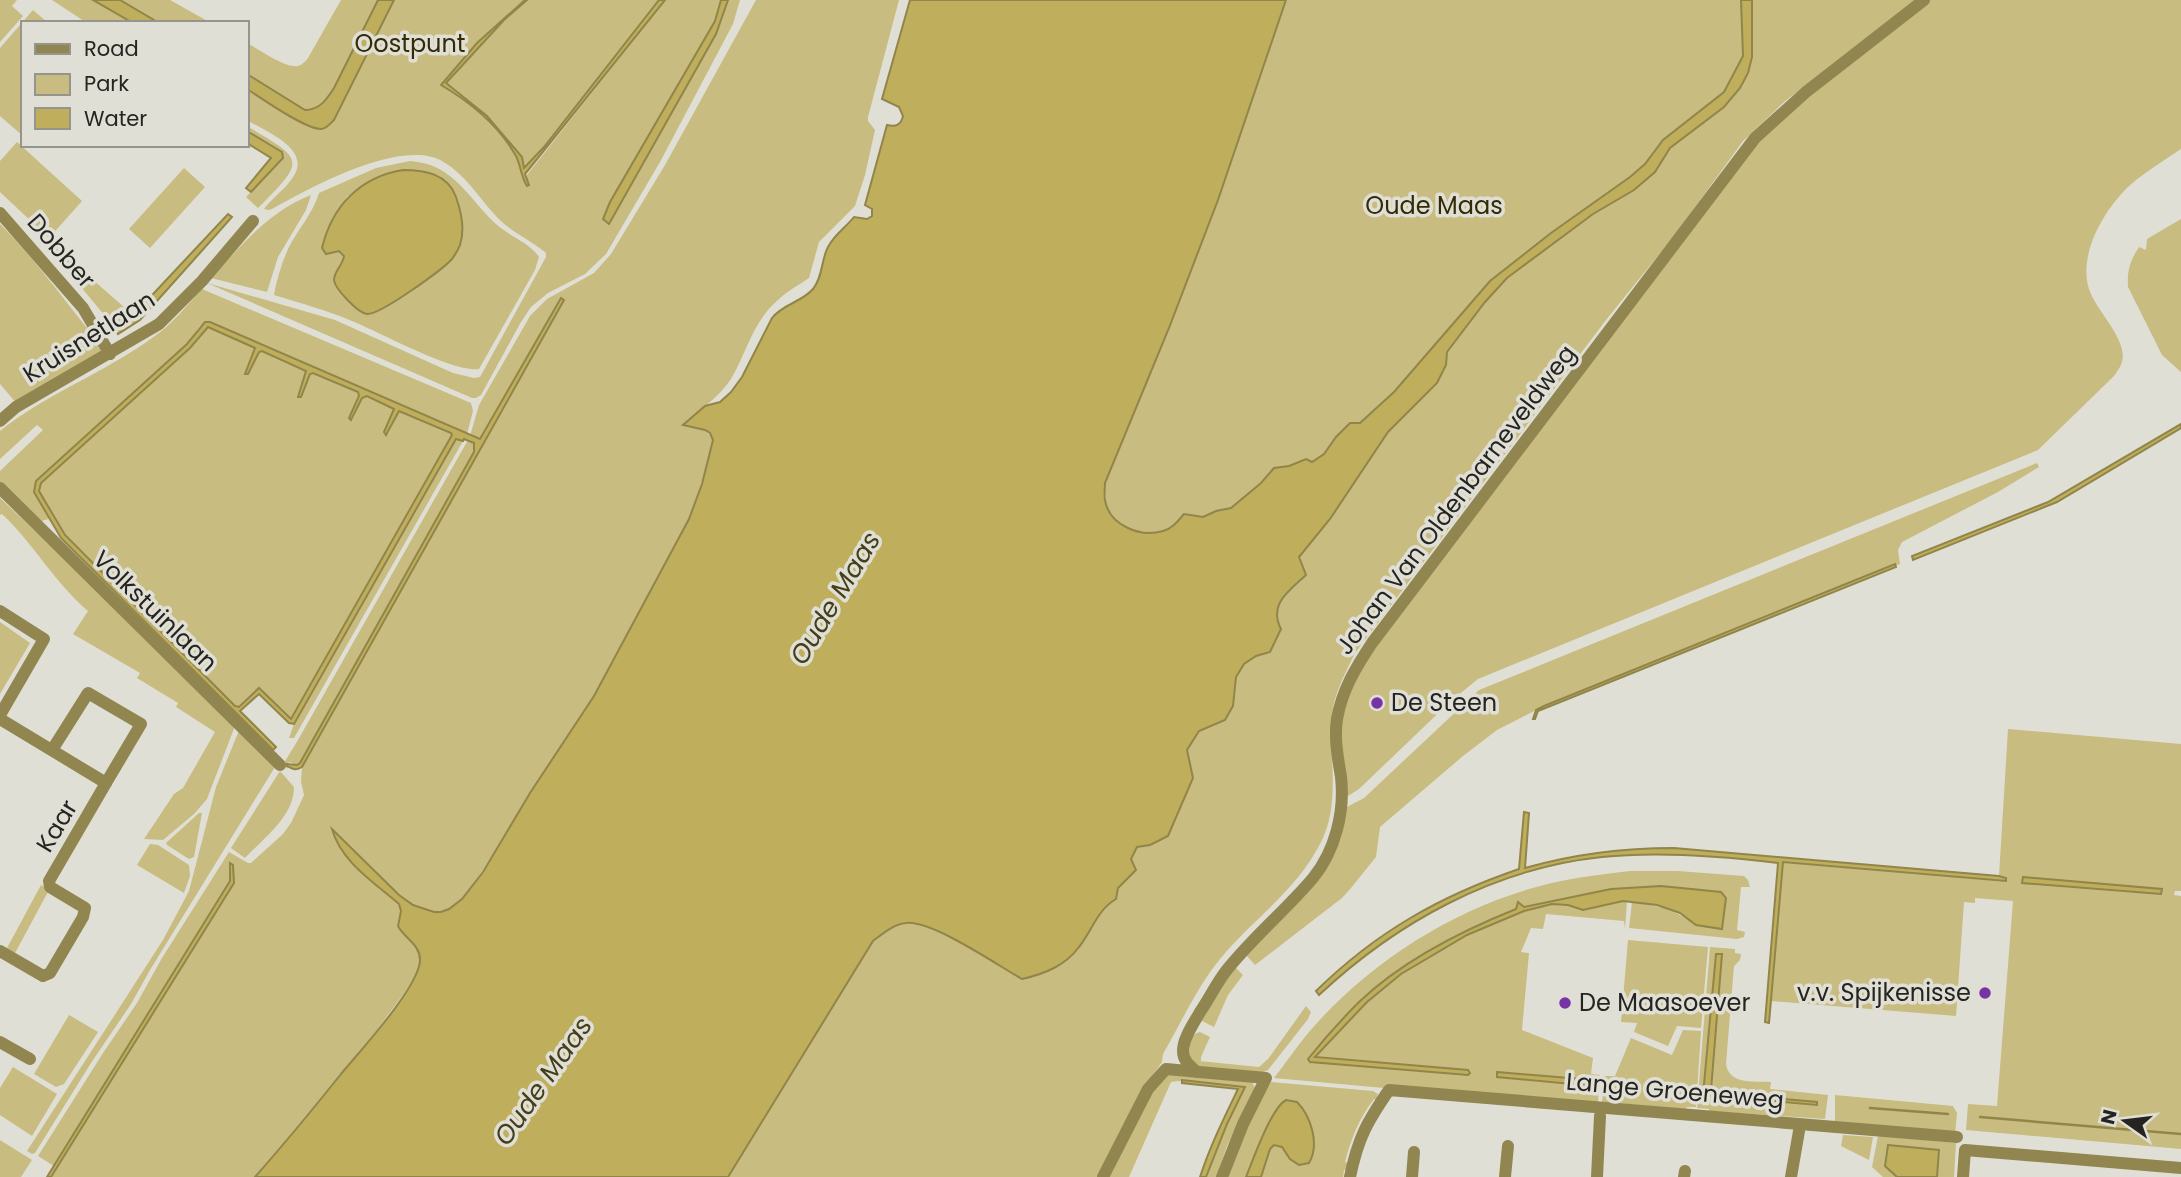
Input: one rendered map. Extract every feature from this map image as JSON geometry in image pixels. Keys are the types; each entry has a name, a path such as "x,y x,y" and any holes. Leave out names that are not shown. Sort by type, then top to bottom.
{"street":[{"name":"Johan Van Oldenbarneveldweg","path":"1197,1072 1185,1061 1183,1051 1185,1040 1196,1019 1225,972 1314,876 1335,837 1341,804 1336,722 1352,673 1372,643 1755,138 1806,92 1924,0"},
{"name":"Dobber","path":"0,213 83,308 110,354"},
{"name":"Kruisnetlaan","path":"0,421 16,407 159,324 202,281 253,221"},
{"name":"Volkstuinlaan","path":"0,488 280,765"},
{"path":"0,611 44,639 0,717 52,750 106,783 141,724 88,692 52,750"},
{"name":"Kaar","path":"0,951 43,976 50,974 83,917 85,908 50,887 49,881 106,783"},
{"path":"0,1042 30,1059"},
{"path":"1103,1177 1148,1089 1166,1069 1266,1078 1242,1124 1222,1177"},
{"name":"Lange Groeneweg","path":"1350,1177 1356,1149 1368,1121 1389,1090 1957,1137"},
{"path":"1597,1177 1600,1116"},
{"path":"1791,1177 1799,1131"},
{"path":"1505,1177 1508,1146"},
{"path":"1963,1177 1965,1150 2181,1168"},
{"path":"1412,1177 1414,1152"}],"green space":[{"path":"0,0 17,0 12,6 23,16 0,42"},
{"path":"52,0 93,0 130,21 84,21"},
{"path":"120,0 170,0 207,21 156,21"},
{"path":"341,0 378,0 334,88 315,108 305,110 248,75 248,44 289,65 300,65 308,58"},
{"name":"Oostpunt","path":"384,0 525,0 477,43 441,84 492,124 512,150 523,180 665,0 721,0 715,21 609,223 716,34 728,0 740,0 733,24 660,162 606,254 585,274 548,293 531,307 481,395 476,398 207,283 335,320 453,373 480,377 546,253 502,222 451,167 442,161 424,156 403,156 356,168 272,209 264,209 291,180 297,169 297,160 286,144 248,121 248,90 286,114 319,129"},
{"path":"527,0 659,0 544,147 524,168 522,157 487,116 445,83 504,20"},
{"path":"756,0 899,0 868,117 875,130 865,175 855,206 819,242 809,278 769,308 756,327 737,369 726,386 684,424 704,430 711,436 713,440 707,467 689,519 594,696 405,992 256,1177 51,1177 234,883 233,865 229,869 230,881 54,1166 38,1156 137,1003 229,852 251,863 283,834 291,823 304,795 302,767 564,300 560,298 481,438 470,436 479,405 530,316 547,299 594,273 611,254 665,165"},
{"name":"Oude Maas","path":"1287,0 1916,0 1784,102 1743,141 1677,232 1606,320 1355,653 1340,684 1333,709 1333,794 1323,838 1302,873 1233,944 1204,981 1163,1054 1162,1062 1143,1090 1099,1177 728,1177 873,940 1106,503 1105,483 1218,200"},
{"path":"1930,0 2181,0 2181,149 2136,180 2114,202 2096,232 2087,264 2091,294 2121,345 2122,362 2115,374 2038,450 1478,679 1451,701 1359,789 1345,798 1341,738 1344,708 1353,680 1366,659 1757,142 1843,68"},
{"path":"33,10 46,21 23,21"},
{"path":"21,24 21,134 0,116 0,48"},
{"path":"248,127 280,146 292,161 285,179 258,208 246,197 283,158 282,152 248,132"},
{"path":"17,142 82,201 49,238 0,192 0,161"},
{"path":"410,161 438,168 459,184 496,224 539,257 535,270 479,369 452,365 342,317 274,295 286,253 319,193 376,168","holes":["437,175 445,181 459,204 461,243 422,284 369,314 354,307 338,268 344,260 343,253 339,251 326,254 322,247 347,197 367,183"]},
{"path":"184,168 205,187 150,248 129,229"},
{"path":"311,195 306,210 278,257 267,292 211,278 269,220"},
{"path":"2181,219 2181,372 2162,355 2128,287 2128,281 2130,266 2139,247 2146,250 2147,239"},
{"path":"0,224 51,282 100,345 104,355 18,405 0,384"},
{"path":"50,244 133,315 115,328 47,246"},
{"path":"202,289 471,403 473,411 467,434 210,322 200,326 187,344 36,481 34,492 49,519 37,522 0,487 0,471 43,430 37,425 0,459 0,431 36,406 134,351 159,333"},
{"path":"209,327 255,348 248,374 262,351 306,371 301,397 310,374 313,373 357,392 359,396 349,418 353,419 362,398 367,396 394,409 388,434 399,411 451,433 452,436 291,719 259,688 235,707 65,535 39,491 41,483 190,348"},
{"path":"456,438 463,441 294,738 289,738 294,724"},
{"path":"468,440 476,446 474,452 300,763 297,765 289,762 287,769 284,763"},
{"path":"2037,463 2039,467 1998,492 1902,542 1898,550 1900,564 1536,710 1497,730 1380,827 1376,857 1342,898 1255,965 1246,955 1308,889 1345,808 1364,798 1479,690"},
{"path":"0,498 131,622 235,726 207,799 194,814 163,840 144,839 174,794 183,788 215,732 176,707 178,703 137,678 140,673 73,634 88,611 2,514 0,515"},
{"path":"0,622 30,643 0,694"},
{"path":"240,728 275,767 131,1004 32,1154 27,1151 163,940 189,891 216,787"},
{"path":"2008,729 2181,744 2181,891 2175,891 2174,895 2181,896 2181,1149 1966,1130 1968,1104 1997,1106 2013,901 1975,898 1975,903 1964,902 1956,1016 1771,1001 1783,862 2005,881 2006,877 1999,876","holes":["2023,877 2161,889 2161,894 2023,883"]},
{"path":"280,771 294,787 289,808 277,826 245,858 231,848"},
{"path":"202,813 194,857 189,859 166,843"},
{"path":"150,844 158,845 189,865 190,876 184,893 137,865"},
{"path":"1630,871 1678,871 1744,876 1750,887 1741,887 1737,930 1745,932 1744,937 1737,939 1629,928 1632,902 1666,909 1696,925 1717,891 1661,886 1611,889 1523,907 1520,905 1517,909 1493,918 1429,951 1395,973 1360,1001 1308,1059 1469,1071 1315,1058 1367,1002 1401,974 1467,935 1524,911 1552,904 1583,910 1627,901 1625,929 1624,921 1546,914 1543,929 1531,928 1521,952 1529,953 1522,1030 1593,1058 1591,1074 1600,1075 1598,1102 1274,1078 1311,1030 1343,996 1402,949 1435,929 1504,897 1540,886","holes":["1497,1072 1593,1080 1593,1085 1497,1077"]},
{"path":"41,885 49,890 15,953 7,948"},
{"path":"1628,940 1708,947 1701,1028 1677,1026 1668,1046 1634,1032 1637,1023 1621,1022"},
{"path":"1710,947 1735,949 1735,953 1741,954 1740,960 1734,966 1726,1064 1728,1071 1737,1079 1771,1082 1770,1089 1828,1095 1825,1119 1697,1108","holes":["1716,954 1722,955 1711,1090 1758,1094 1763,1092 1763,1097 1817,1102 1817,1105 1703,1095"]},
{"path":"1235,967 1243,975 1228,995 1214,1027 1200,1020"},
{"path":"1306,1006 1311,1012 1308,1019 1268,1070 1261,1073 1203,1069 1190,1059 1190,1039 1200,1032 1210,1037 1199,1061 1259,1067 1268,1059"},
{"path":"69,1015 98,1032 64,1084 56,1087 34,1074"},
{"path":"1683,1030 1701,1031 1696,1107 1686,1109 1602,1102 1605,1076 1615,1076 1631,1038 1672,1055"},
{"path":"13,1067 57,1094 32,1136 0,1115 0,1088"},
{"path":"1169,1075 1252,1082 1256,1090 1227,1146 1216,1177 1206,1177 1245,1087 1178,1081 1171,1082 1129,1177 1109,1177 1156,1084"},
{"path":"1271,1082 1373,1091 1378,1094 1356,1129 1343,1177 1261,1177 1270,1149 1274,1145 1286,1151 1290,1159 1311,1130 1300,1104 1265,1131 1246,1177 1226,1177 1257,1105"},
{"path":"1835,1095 1953,1106 1957,1113 1955,1134 1835,1121"},
{"path":"1843,1135 1873,1137 1869,1160 1841,1146"},
{"path":"1878,1136 1956,1143 1954,1177 1937,1177 1939,1150 1888,1145 1885,1166 1897,1177 1883,1177 1872,1167"},
{"path":"0,1140 32,1160 21,1177 0,1177"}],"water":[{"path":"93,0 120,0 156,21 130,21"},
{"path":"378,0 394,0 334,120 327,127 321,129 305,124 248,90 248,75 305,110 319,106 334,88"},
{"path":"525,0 446,83 487,116 522,157 524,168 544,147 659,0 665,0 525,174 529,185 527,186 516,156 501,135 473,107 441,85 477,43"},
{"path":"721,0 728,0 716,34 609,224 603,219 610,202 715,21"},
{"path":"910,0 1286,0 1218,200 1105,483 1105,500 1113,516 1127,528 1145,533 1166,530 1184,514 1203,517 1231,508 1261,483 1274,468 1289,466 1306,459 1312,462 1324,454 1350,423 1360,423 1394,392 1490,281 1551,233 1630,177 1645,164 1663,140 1724,92 1743,56 1741,0 1752,0 1752,57 1740,88 1724,107 1670,148 1655,172 1634,190 1593,214 1507,278 1485,302 1447,352 1446,365 1437,383 1388,432 1330,519 1299,557 1306,575 1279,605 1277,612 1281,629 1270,652 1256,656 1244,664 1236,677 1233,706 1225,720 1199,731 1187,750 1193,778 1168,836 1150,845 1137,847 1131,859 1136,870 1118,888 1116,899 1104,909 1084,941 1061,964 1022,979 932,929 906,923 888,930 873,941 728,1177 255,1177 387,1019 417,973 420,961 418,950 398,926 401,911 399,904 351,862 336,841 332,829 399,895 413,905 434,912 449,909 462,899 483,872 530,793 594,696 689,519 702,484 713,440 705,430 683,425 705,406 720,402 731,392 742,377 772,318 813,289 826,252 837,235 854,217 867,219 872,216 872,209 865,205 887,125 898,125 903,116 899,107 882,99"},
{"path":"248,132 282,152 283,158 251,192 246,188 271,158 248,144"},
{"path":"403,170 427,172 447,183 459,208 461,239 452,259 436,272 397,300 374,312 363,313 335,284 334,277 344,256 339,251 326,254 322,248 333,219 350,196 374,179"},
{"path":"228,214 232,217 140,320 118,334 115,328 140,308"},
{"path":"561,298 564,300 302,767 296,769 287,764 300,763 474,452 474,443 456,439 294,724 289,723 259,694 240,711 276,747 273,750 61,538 34,492 36,481 187,344 205,322 480,439","holes":["208,327 255,348 245,374 248,374 262,351 306,371 298,397 301,397 310,374 313,373 358,392 359,396 349,418 351,420 362,398 367,396 394,409 384,432 386,435 399,411 452,435 291,719 259,688 239,707 235,706 65,535 39,491 41,483 190,348"]},
{"path":"2181,424 2181,428 2057,502 1913,560 1912,556 2048,502"},
{"path":"1895,564 1896,567 1538,711 1533,719 1536,710 1544,706"},
{"path":"1524,812 1529,813 1525,868 1598,853 1674,848 1999,876 2006,878 2006,881 1783,862 1769,1023 1765,1022 1778,863 1713,856 1646,854 1602,857 1562,863 1486,886 1415,922 1381,944 1319,995 1316,991 1339,970 1410,918 1462,891 1519,869"},
{"path":"230,863 233,865 234,883 51,1177 47,1177 230,881"},
{"path":"2023,877 2162,889 2161,894 2022,883"},
{"path":"1661,886 1721,892 1726,898 1722,929 1696,925 1680,913 1657,905 1623,901 1583,910 1552,904 1524,911 1467,935 1401,974 1367,1002 1315,1057 1468,1070 1468,1075 1310,1062 1308,1059 1359,1002 1394,973 1453,937 1516,909 1518,902 1524,907 1611,889"},
{"path":"1716,954 1722,954 1711,1090 1758,1094 1763,1091 1763,1097 1817,1102 1817,1105 1703,1095"},
{"path":"1497,1072 1593,1080 1593,1086 1497,1077"},
{"path":"1182,1080 1245,1087 1206,1177 1200,1177 1238,1089 1182,1083"},
{"path":"1286,1100 1297,1102 1310,1123 1314,1148 1309,1163 1299,1165 1290,1159 1282,1147 1274,1145 1270,1149 1261,1177 1246,1177 1274,1113"},
{"path":"1888,1145 1939,1150 1937,1177 1897,1177 1885,1166"}],"waterway":[{"path":"1870,1108 1948,1114"},
{"path":"1980,1117 2181,1134"}],"place":[{"name":"De Steen","path":"1377,703"},
{"name":"v.v. Spijkenisse","path":"1985,993"},
{"name":"De Maasoever","path":"1565,1003"}]}
